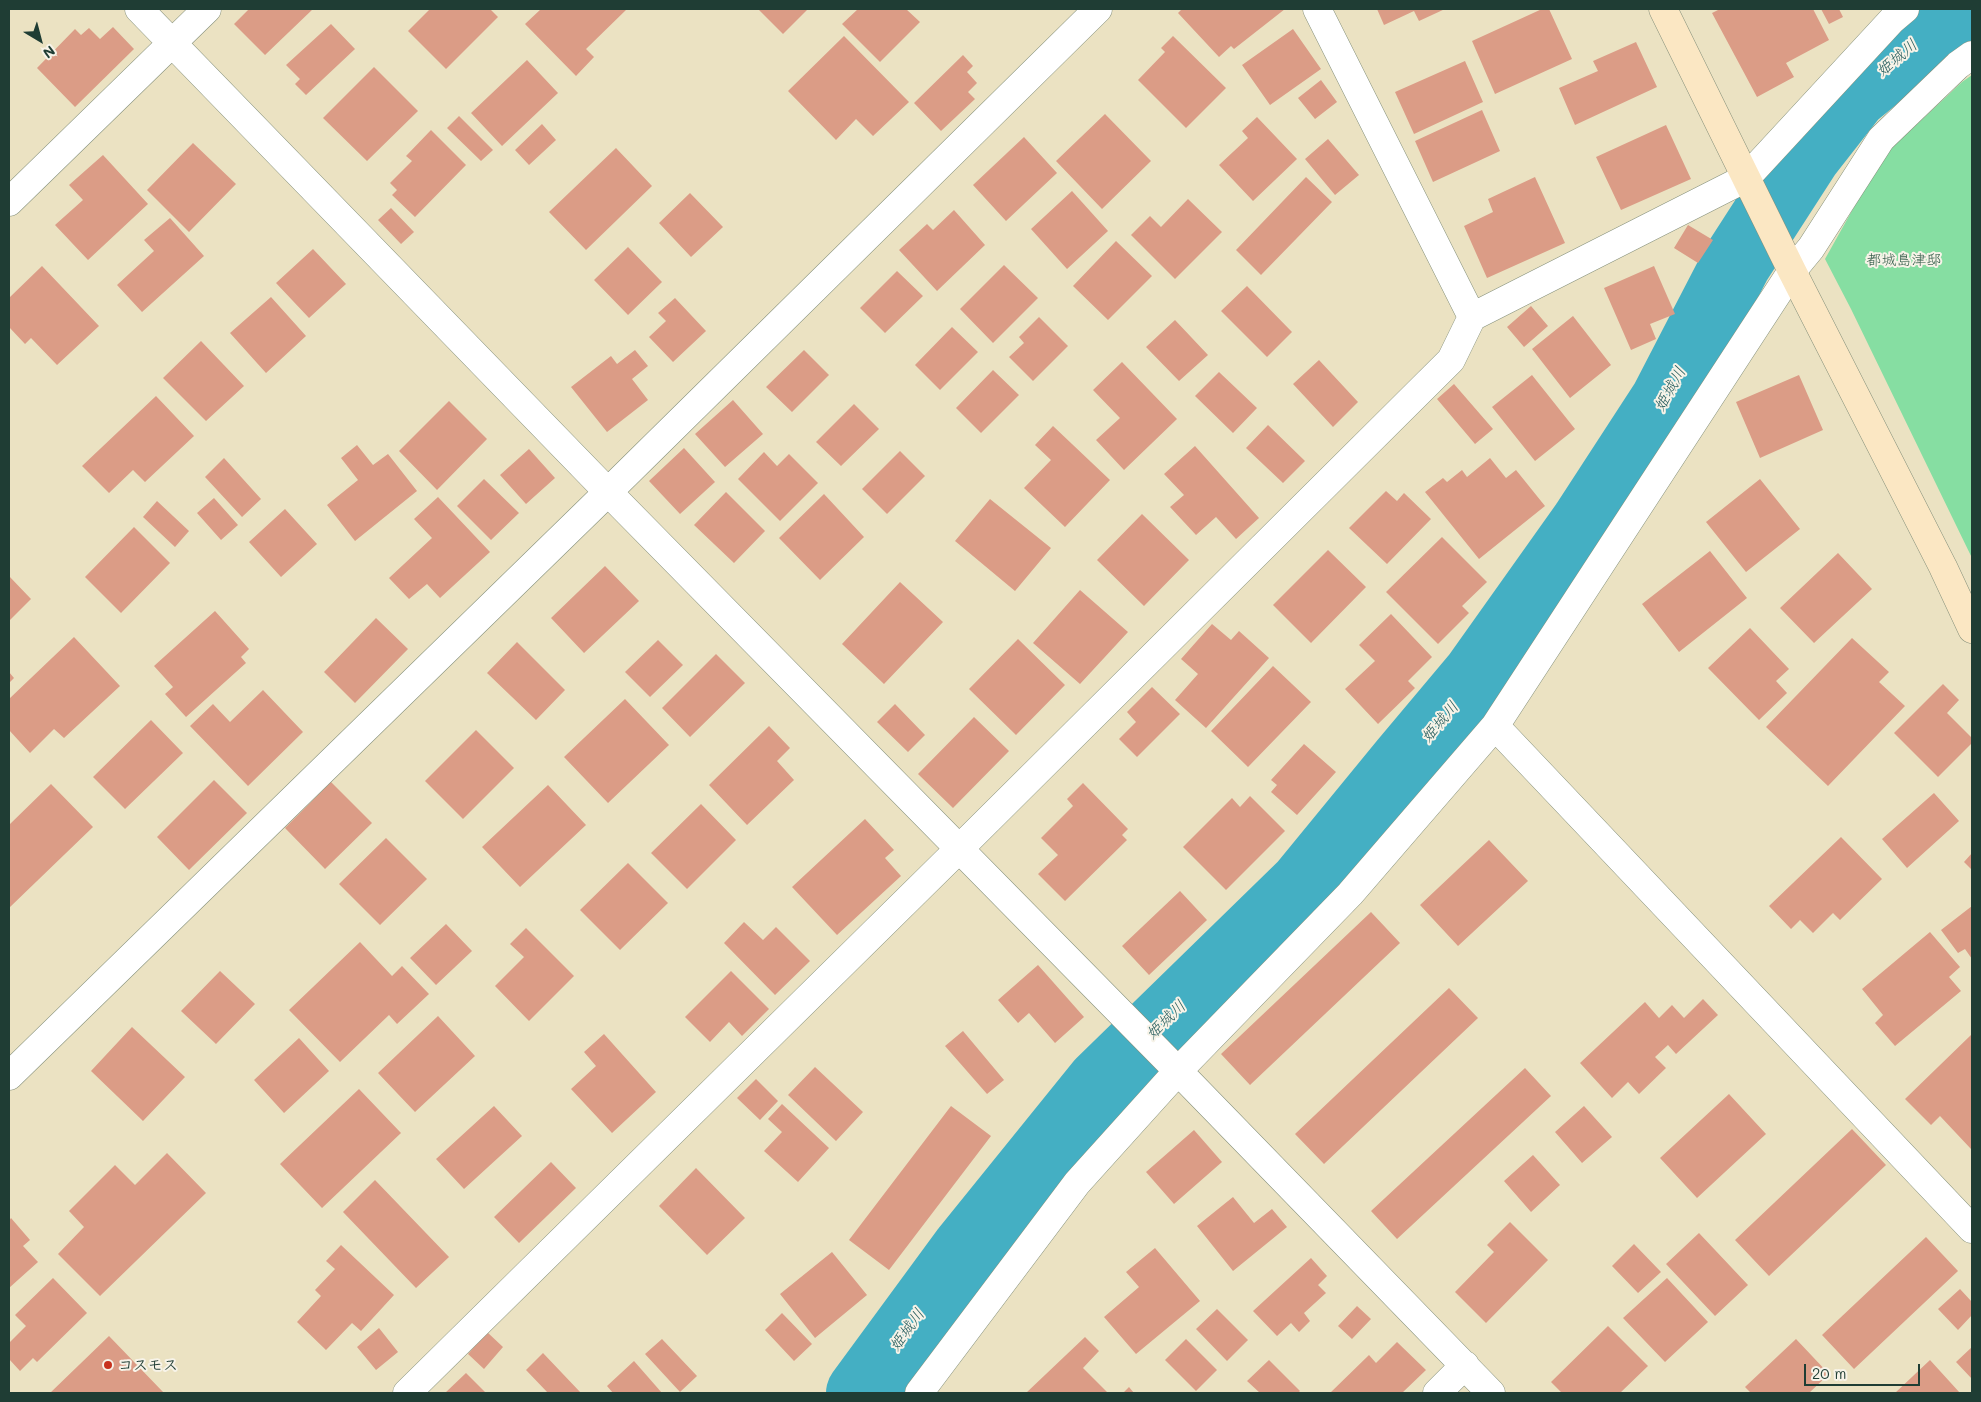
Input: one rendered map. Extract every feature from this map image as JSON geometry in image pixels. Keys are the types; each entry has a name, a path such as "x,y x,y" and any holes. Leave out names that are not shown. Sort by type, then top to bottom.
{"street":[{"path":"139,9 608,492 1178,1071 1491,1393"},
{"path":"9,202 208,9"},
{"path":"9,1076 608,492 1098,9"},
{"path":"1317,9 1472,317"},
{"path":"1663,9 1792,271 1943,567 1972,629"},
{"path":"407,1393 959,849 1451,360 1472,317 1746,178 1892,20 1905,9"},
{"path":"920,1393 1077,1184 1178,1071 1350,894 1495,726 1792,271 1811,248 1881,139 1958,65 1972,55"},
{"path":"1495,726 1972,1229"},
{"path":"1437,1393 1465,1365"}],"green space":[{"name":"都城島津邸","path":"1972,75 1972,558 1825,259 1882,157 1962,82"}],"building":[{"path":"249,9 313,9 265,55 234,24"},
{"path":"430,9 490,9 498,17 446,69 408,31"},
{"path":"541,9 627,9 586,49 594,57 576,76 525,24"},
{"path":"758,9 806,9 807,10 783,34"},
{"path":"858,9 906,9 920,22 880,62 842,24"},
{"path":"1182,9 1285,9 1234,49 1231,46 1219,57 1178,13"},
{"path":"1377,9 1445,9 1419,21 1414,11 1384,25"},
{"path":"1542,9 1549,9 1572,59 1495,94 1472,41"},
{"path":"1720,9 1813,9 1829,40 1786,63 1794,77 1757,97 1712,13"},
{"path":"1821,9 1839,9 1843,17 1829,24"},
{"path":"331,24 355,49 306,95 295,84 300,79 286,65"},
{"path":"113,27 134,49 75,107 37,68 75,29 81,35 89,28 100,39"},
{"path":"1293,29 1321,69 1270,105 1242,65"},
{"path":"844,36 909,102 873,136 856,119 836,140 788,91"},
{"path":"1173,36 1226,88 1186,128 1138,80 1165,52 1161,48"},
{"path":"1636,42 1657,87 1575,125 1559,88 1598,71 1593,61"},
{"path":"963,55 973,66 967,72 977,83 968,92 975,99 941,131 914,103"},
{"path":"527,60 558,93 502,146 471,113"},
{"path":"1465,61 1483,102 1414,134 1395,92"},
{"path":"374,67 418,111 367,161 323,118"},
{"path":"1321,80 1337,102 1315,119 1298,98"},
{"path":"1482,110 1500,151 1433,182 1415,141"},
{"path":"1105,114 1151,161 1102,209 1056,161"},
{"path":"459,116 493,150 481,161 447,128"},
{"path":"1257,117 1297,159 1253,201 1219,165 1248,138 1242,131"},
{"path":"542,124 556,140 529,165 515,150"},
{"path":"1666,125 1691,179 1621,210 1596,157"},
{"path":"431,130 466,165 415,217 392,195 397,190 390,183 412,161 406,156"},
{"path":"1024,137 1057,173 1006,221 973,185"},
{"path":"1328,139 1359,175 1335,195 1305,159"},
{"path":"193,143 236,184 189,232 147,190"},
{"path":"616,148 652,186 586,250 549,212"},
{"path":"103,155 148,204 88,260 55,225 83,200 69,185"},
{"path":"1306,177 1332,202 1261,275 1236,250"},
{"path":"1535,177 1565,243 1487,278 1464,226 1493,212 1488,199"},
{"path":"1072,191 1108,231 1067,269 1031,229"},
{"path":"690,193 723,227 691,257 659,223"},
{"path":"1188,199 1222,232 1175,279 1131,235 1150,216 1161,227"},
{"path":"391,208 414,232 401,244 378,220"},
{"path":"954,210 985,245 937,291 899,250 927,224 933,230"},
{"path":"170,218 204,256 142,312 117,285 154,251 144,240"},
{"path":"1688,225 1713,240 1698,263 1674,248"},
{"path":"1116,241 1152,276 1108,320 1073,286"},
{"path":"628,247 662,282 628,315 594,280"},
{"path":"313,249 346,284 309,318 276,283"},
{"path":"1004,265 1038,298 993,343 960,309"},
{"path":"42,266 99,326 57,365 31,338 25,344 9,327 9,298"},
{"path":"1654,266 1675,314 1650,324 1656,339 1631,350 1604,288"},
{"path":"897,271 923,296 885,333 860,308"},
{"path":"1247,286 1292,332 1267,357 1221,311"},
{"path":"271,297 306,336 266,373 230,333"},
{"path":"675,298 706,331 673,362 649,337 666,321 658,313"},
{"path":"1531,306 1548,326 1524,347 1507,327"},
{"path":"1573,316 1611,365 1570,398 1532,349"},
{"path":"1039,317 1068,346 1033,381 1009,357 1024,343 1019,337"},
{"path":"1175,320 1208,355 1179,381 1146,347"},
{"path":"952,327 978,352 940,390 915,365"},
{"path":"201,341 244,386 206,421 163,378"},
{"path":"635,350 648,366 632,379 648,400 607,432 571,387 611,356 617,364"},
{"path":"804,350 829,375 792,412 766,387"},
{"path":"1319,360 1358,402 1333,427 1293,384"},
{"path":"1122,362 1177,419 1124,470 1096,440 1120,418 1093,390"},
{"path":"993,370 1019,395 981,433 956,408"},
{"path":"1219,372 1257,408 1233,433 1195,396"},
{"path":"1532,375 1575,429 1535,461 1492,407"},
{"path":"1799,375 1823,430 1760,458 1736,402"},
{"path":"1454,384 1493,429 1475,444 1437,399"},
{"path":"156,396 194,436 145,482 133,470 109,493 82,466"},
{"path":"733,400 763,434 725,467 695,434"},
{"path":"449,401 487,439 437,490 399,451"},
{"path":"854,404 879,429 841,466 816,442"},
{"path":"1268,425 1305,461 1283,483 1246,448"},
{"path":"1053,426 1110,480 1065,527 1024,488 1051,460 1035,445"},
{"path":"357,445 373,465 388,454 417,491 355,541 327,505 358,480 341,458"},
{"path":"1195,446 1259,518 1236,539 1216,517 1196,535 1170,507 1184,495 1164,474"},
{"path":"684,448 715,482 680,514 649,481"},
{"path":"529,449 555,478 526,504 500,475"},
{"path":"900,451 925,476 887,514 862,489"},
{"path":"764,452 777,466 789,454 818,483 780,521 738,479"},
{"path":"224,458 261,499 242,517 205,477"},
{"path":"1490,458 1506,478 1516,470 1545,506 1479,559 1425,492 1443,478 1447,482 1462,470 1467,477"},
{"path":"484,479 519,513 491,540 457,506"},
{"path":"1760,479 1800,529 1746,572 1706,522"},
{"path":"1386,491 1397,501 1404,493 1431,519 1387,564 1349,528"},
{"path":"726,492 765,531 734,563 694,525"},
{"path":"824,494 864,537 820,580 779,538"},
{"path":"438,497 490,552 440,598 427,584 409,599 389,578 432,538 414,519"},
{"path":"214,498 238,525 221,540 197,513"},
{"path":"990,499 1051,548 1015,591 955,541"},
{"path":"157,501 189,531 175,547 143,517"},
{"path":"285,509 317,544 281,577 249,542"},
{"path":"1142,514 1189,560 1144,606 1097,560"},
{"path":"134,527 170,563 121,613 85,577"},
{"path":"1442,537 1487,582 1462,606 1469,613 1438,644 1386,592"},
{"path":"1328,550 1366,587 1311,643 1273,605"},
{"path":"1710,551 1747,598 1679,652 1642,604"},
{"path":"1838,553 1872,589 1814,643 1780,608"},
{"path":"605,566 639,601 584,653 551,618"},
{"path":"9,576 31,599 9,621"},
{"path":"900,582 943,622 884,684 842,644"},
{"path":"1080,590 1128,632 1080,684 1033,643"},
{"path":"215,611 249,649 241,657 246,663 186,717 165,694 173,687 154,666"},
{"path":"1391,614 1432,657 1408,681 1415,688 1378,724 1345,689 1375,661 1359,645"},
{"path":"376,618 408,649 355,703 324,672"},
{"path":"1212,624 1231,640 1239,631 1269,658 1206,728 1175,700 1198,674 1181,659"},
{"path":"1750,628 1789,669 1776,681 1787,693 1759,720 1708,668"},
{"path":"74,637 120,686 64,738 54,729 30,753 9,730 9,699"},
{"path":"1852,638 1889,672 1879,682 1905,706 1828,786 1766,727"},
{"path":"1018,639 1065,685 1016,735 969,689"},
{"path":"658,640 683,665 650,697 625,672"},
{"path":"517,642 565,690 536,720 487,673"},
{"path":"716,654 745,683 690,737 662,708"},
{"path":"1273,666 1311,702 1248,767 1211,731"},
{"path":"9,672 14,678 9,683"},
{"path":"1943,684 1959,700 1947,713 1972,738 1972,743 1938,777 1894,733"},
{"path":"1152,687 1180,714 1137,757 1119,739 1136,722 1127,712"},
{"path":"263,690 303,732 248,786 190,726 213,704 230,722"},
{"path":"625,699 669,745 608,803 564,757"},
{"path":"895,704 925,735 908,752 877,722"},
{"path":"974,717 1009,751 953,808 918,774"},
{"path":"151,720 183,753 125,809 93,777"},
{"path":"769,726 790,748 777,761 794,780 747,825 709,785"},
{"path":"476,730 514,768 463,819 425,781"},
{"path":"1304,744 1336,772 1297,815 1271,792 1277,785 1271,780"},
{"path":"214,780 247,813 189,870 157,837"},
{"path":"331,782 372,823 325,869 285,828"},
{"path":"1083,783 1128,829 1122,835 1127,840 1065,901 1038,874 1058,855 1041,838 1073,806 1067,799"},
{"path":"51,784 93,827 9,908 9,825"},
{"path":"548,785 586,825 520,887 482,847"},
{"path":"1934,793 1959,821 1907,868 1882,839"},
{"path":"1250,796 1285,831 1226,890 1183,847 1232,798 1240,807"},
{"path":"701,804 736,840 687,889 651,853"},
{"path":"865,819 894,850 885,858 901,876 837,935 792,887"},
{"path":"1841,837 1882,879 1840,920 1833,913 1813,933 1800,920 1791,929 1769,906"},
{"path":"386,838 427,879 380,925 339,884"},
{"path":"1489,840 1528,881 1458,946 1420,905"},
{"path":"1972,853 1972,870 1964,862"},
{"path":"628,863 668,903 620,950 580,910"},
{"path":"1180,891 1207,920 1149,975 1122,946"},
{"path":"1972,906 1972,959 1965,949 1958,953 1941,930"},
{"path":"1371,912 1400,943 1250,1085 1221,1054"},
{"path":"744,922 763,940 776,927 810,961 775,995 724,943"},
{"path":"446,924 472,951 436,985 410,958"},
{"path":"526,928 574,976 529,1021 495,986 524,957 510,944"},
{"path":"1930,932 1960,967 1949,977 1961,991 1895,1046 1875,1023 1883,1015 1862,989"},
{"path":"360,942 392,976 402,966 429,994 397,1024 389,1015 340,1062 289,1010"},
{"path":"1038,965 1084,1017 1055,1043 1029,1013 1018,1023 998,1000"},
{"path":"220,971 255,1004 216,1044 181,1011"},
{"path":"731,971 769,1009 742,1036 729,1022 710,1042 685,1017"},
{"path":"1449,988 1478,1018 1324,1164 1295,1134"},
{"path":"1703,999 1718,1015 1676,1054 1668,1045 1655,1057 1666,1068 1639,1094 1628,1082 1612,1098 1580,1063 1645,1002 1659,1018 1672,1005 1684,1018"},
{"path":"438,1016 475,1056 415,1112 378,1073"},
{"path":"132,1027 185,1077 143,1121 91,1071"},
{"path":"963,1031 1004,1080 987,1094 945,1046"},
{"path":"604,1034 656,1092 612,1133 571,1089 596,1066 584,1052"},
{"path":"1972,1034 1971,1149 1940,1116 1931,1125 1905,1099"},
{"path":"299,1038 329,1071 284,1113 254,1080"},
{"path":"815,1067 863,1112 836,1141 788,1095"},
{"path":"1525,1068 1551,1096 1397,1239 1371,1211"},
{"path":"756,1079 778,1101 760,1120 737,1098"},
{"path":"359,1089 401,1133 322,1208 280,1164"},
{"path":"1729,1094 1766,1134 1697,1198 1660,1158"},
{"path":"782,1104 829,1148 798,1182 764,1151 782,1132 768,1119"},
{"path":"494,1106 522,1136 464,1189 436,1159"},
{"path":"951,1106 991,1136 889,1270 849,1240"},
{"path":"1584,1106 1612,1137 1582,1163 1555,1132"},
{"path":"1852,1129 1886,1165 1769,1276 1735,1240"},
{"path":"1194,1130 1222,1162 1174,1204 1146,1172"},
{"path":"167,1153 206,1193 100,1296 58,1254 84,1227 69,1211 115,1165 135,1185"},
{"path":"1533,1155 1560,1185 1531,1212 1504,1181"},
{"path":"551,1162 576,1188 519,1243 494,1217"},
{"path":"696,1168 745,1218 707,1255 659,1206"},
{"path":"375,1180 449,1257 416,1288 343,1212"},
{"path":"1233,1197 1254,1223 1272,1209 1287,1227 1233,1271 1197,1226"},
{"path":"11,1218 30,1240 23,1246 38,1262 9,1288 9,1221"},
{"path":"1510,1222 1548,1260 1486,1323 1455,1292 1494,1252 1487,1245"},
{"path":"1699,1233 1748,1285 1715,1316 1666,1264"},
{"path":"1926,1237 1958,1271 1854,1369 1822,1335"},
{"path":"1634,1244 1661,1272 1638,1293 1612,1266"},
{"path":"341,1245 394,1295 361,1331 352,1323 326,1350 297,1322 321,1296 315,1290 335,1269 326,1261"},
{"path":"1155,1248 1200,1301 1136,1354 1104,1317 1139,1287 1126,1272"},
{"path":"832,1252 867,1295 815,1338 780,1294"},
{"path":"1311,1258 1327,1276 1318,1285 1326,1293 1304,1313 1310,1321 1299,1332 1291,1323 1277,1336 1253,1311"},
{"path":"53,1278 87,1313 37,1362 33,1358 20,1371 9,1359 9,1343 26,1326 15,1315"},
{"path":"1667,1278 1708,1322 1665,1362 1623,1318"},
{"path":"1960,1289 1972,1302 1972,1315 1958,1330 1938,1309"},
{"path":"1357,1306 1371,1319 1352,1339 1338,1326"},
{"path":"1217,1309 1248,1340 1227,1361 1196,1329"},
{"path":"782,1313 812,1344 794,1361 765,1330"},
{"path":"1608,1326 1648,1366 1620,1393 1562,1393 1551,1382"},
{"path":"379,1328 398,1352 376,1370 357,1347"},
{"path":"487,1332 503,1347 484,1369 468,1354"},
{"name":"コスモス","path":"109,1336 164,1393 50,1393"},
{"path":"1085,1337 1099,1351 1083,1368 1108,1393 1026,1393"},
{"path":"662,1339 697,1376 680,1392 645,1354"},
{"path":"1186,1339 1217,1370 1196,1391 1165,1360"},
{"path":"1796,1339 1829,1374 1809,1393 1751,1393 1745,1387"},
{"path":"1397,1342 1426,1370 1402,1393 1330,1393 1369,1355 1376,1363"},
{"path":"1972,1347 1972,1379 1956,1362"},
{"path":"543,1353 581,1393 548,1393 526,1370"},
{"path":"1269,1360 1300,1391 1298,1393 1260,1393 1247,1381"},
{"path":"1930,1360 1960,1393 1895,1393"},
{"path":"634,1361 662,1393 613,1393 607,1386"},
{"path":"466,1373 486,1393 445,1393"},
{"path":"1129,1387 1134,1393 1123,1393"}],"waterway":[{"name":"姫城川","path":"861,1393 966,1250 1101,1083 1304,885 1477,676 1585,524 1665,401 1737,262 1806,155 1853,95 1958,9"}],"place":[{"name":"コスモス","path":"108,1365"}]}
